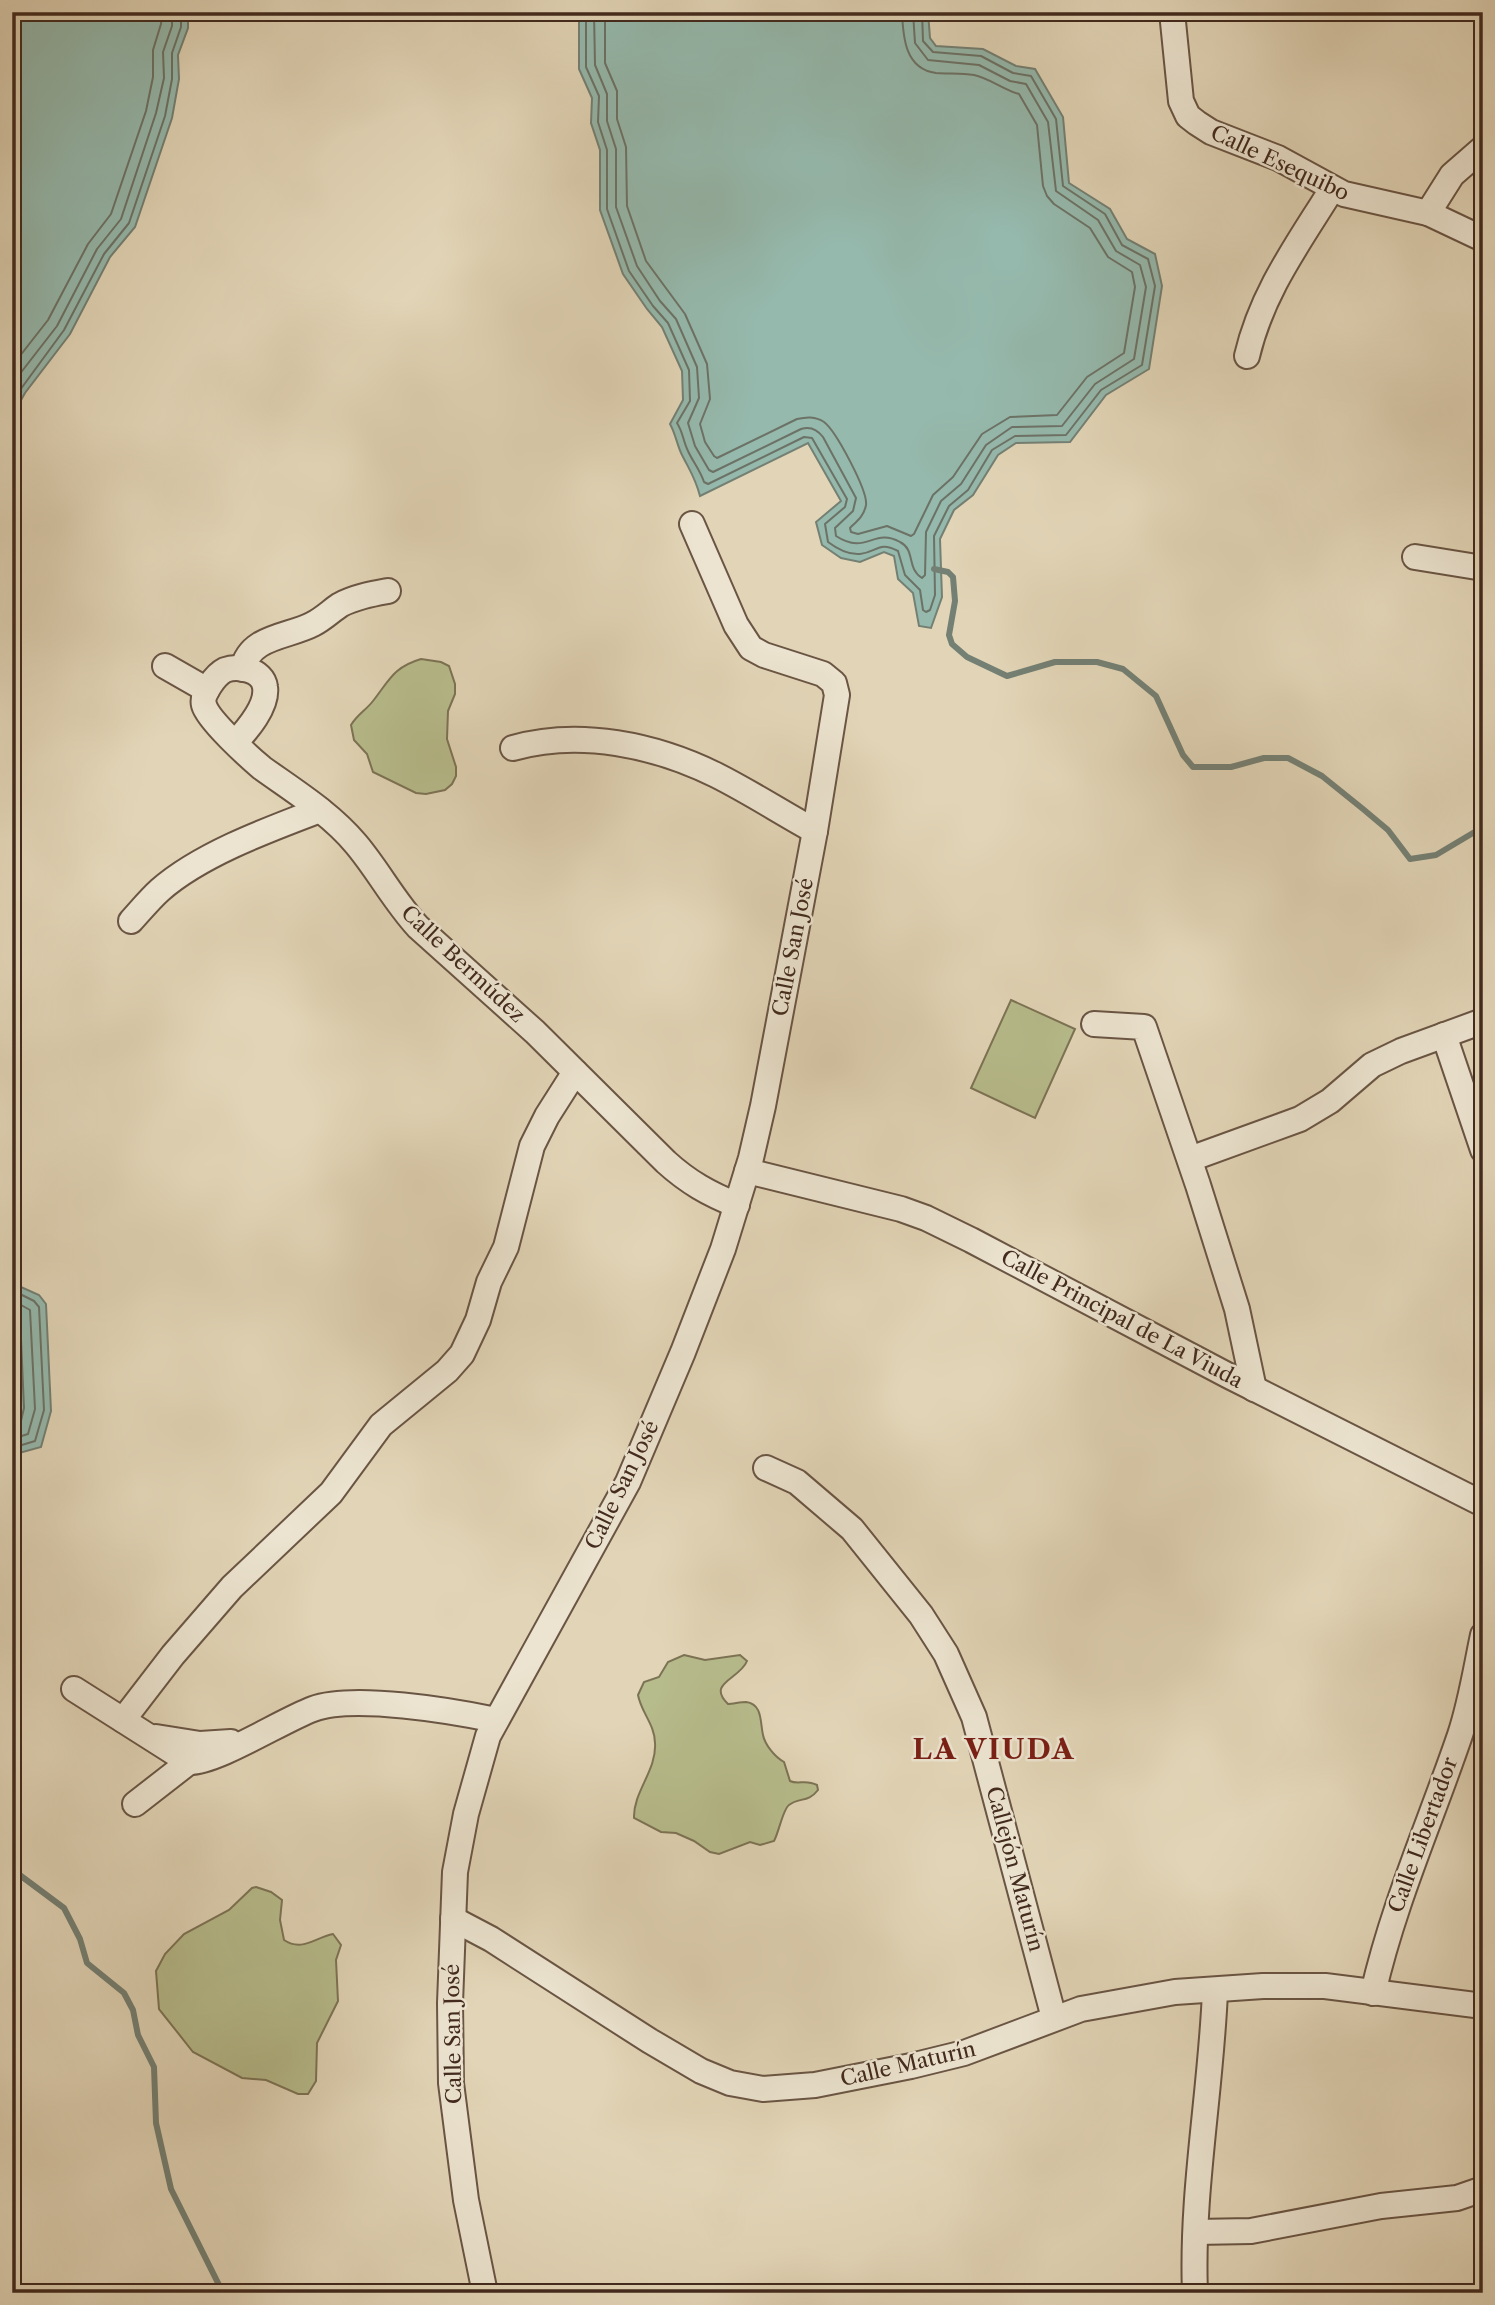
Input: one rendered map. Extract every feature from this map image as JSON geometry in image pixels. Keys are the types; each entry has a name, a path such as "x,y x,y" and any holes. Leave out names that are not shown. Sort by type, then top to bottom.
{"street":[{"name":"Calle Esequibo","path":"1172,12 1181,101 1188,116 1197,123 1211,132 1278,158 1332,189 1354,198 1428,213 1483,239"},
{"path":"1428,213 1452,175 1483,148"},
{"path":"1247,356 1264,301 1332,189"},
{"name":"Calle San José","path":"485,2293 466,2200 451,2083 450,2003 455,1872 463,1826 482,1751 496,1720 628,1482 709,1287 737,1205 763,1106 815,831 837,695 834,683 823,674 756,652 745,642 692,524"},
{"path":"1415,556 1483,568"},
{"path":"243,669 245,659 257,646 314,624 342,604 369,594 388,591"},
{"name":"Calle Bermúdez","path":"165,666 205,699 235,743 261,768 320,810 353,841 418,927 535,1032 687,1181 709,1194 737,1205"},
{"path":"205,699 223,671 243,669 254,672 262,679 265,686 264,696 252,721 235,743"},
{"path":"513,748 572,738 616,743 660,754 719,776 815,831"},
{"path":"131,921 162,888 195,867 262,833 320,810"},
{"path":"1190,1159 1300,1119 1330,1101 1372,1065 1401,1051 1483,1021"},
{"path":"1094,1024 1144,1027 1190,1159 1237,1309 1254,1389"},
{"path":"1444,1035 1483,1150"},
{"path":"131,1725 173,1655 232,1587 331,1493 381,1425 447,1371 462,1354 478,1320 489,1282 506,1247 532,1146 547,1116 575,1072"},
{"name":"Calle Principal de La Viuda","path":"747,1171 901,1209 926,1218 1254,1389 1483,1504"},
{"name":"Callejón Maturín","path":"766,1468 797,1482 852,1529 921,1615 946,1654 978,1728 1054,2018"},
{"name":"Calle Libertador","path":"1373,1993 1385,1940 1400,1895 1460,1734 1483,1635"},
{"path":"74,1689 190,1762"},
{"path":"135,1804 190,1762 205,1760 292,1718 325,1706 383,1705 454,1712 496,1720"},
{"path":"131,1725 159,1738 200,1744 248,1739"},
{"name":"Calle Maturín","path":"453,1919 491,1939 650,2042 701,2071 730,2083 763,2089 846,2080 964,2053 1054,2018 1091,2007 1152,1995 1296,1985 1325,1986 1483,2006"},
{"path":"1195,2293 1202,2131 1215,1991"},
{"path":"1196,2232 1251,2231 1381,2206 1457,2198 1483,2189"}],"green space":[{"path":"421,659 449,666 455,684 455,694 448,711 447,739 456,767 456,776 445,790 426,794 416,793 373,772 367,754 354,740 351,725 393,675"},
{"path":"1011,1000 1075,1029 1035,1118 971,1088"},
{"path":"684,1655 705,1660 740,1655 747,1661 722,1686 722,1697 728,1704 746,1702 755,1706 760,1715 766,1743 784,1762 790,1781 817,1785 818,1790 814,1794 787,1807 774,1841 760,1845 750,1842 719,1854 710,1852 676,1833 661,1832 634,1818 637,1799 655,1753 653,1730 638,1695 644,1682 659,1677 668,1662"},
{"path":"256,1887 271,1892 282,1900 280,1920 284,1940 297,1945 333,1934 341,1945 336,1960 338,2001 317,2043 316,2081 308,2094 298,2094 266,2080 242,2078 193,2052 159,2009 156,1971 165,1954 184,1934 229,1910"}],"water":[{"path":"12,12 188,12 188,28 178,55 179,79 172,118 135,227 110,257 70,334 25,393 12,416"},
{"path":"579,12 928,12 930,38 936,46 983,49 1016,66 1035,69 1063,117 1069,183 1110,209 1127,239 1155,254 1162,286 1149,369 1106,395 1070,442 1016,443 998,455 973,495 954,510 940,539 942,597 931,628 919,626 913,593 898,579 894,556 884,552 860,562 841,558 822,545 816,522 841,501 808,443 700,496 670,424 683,400 682,371 662,327 623,274 600,210 600,150 591,123 592,98 579,69"},
{"path":"12,1283 39,1295 46,1304 51,1411 41,1447 12,1455"}],"waterway":[{"path":"934,569 948,572 953,577 955,601 949,635 952,644 967,657 1007,676 1055,662 1097,662 1123,669 1156,696 1183,755 1193,767 1231,767 1264,758 1288,758 1322,776 1363,809 1388,830 1410,859 1436,855 1483,827"},
{"path":"12,1866 17,1873 64,1908 80,1939 87,1963 124,1993 133,2010 138,2035 154,2067 156,2123 171,2189 223,2293"}],"district":[{"name":"LA VIUDA","path":"994,1749"}]}
